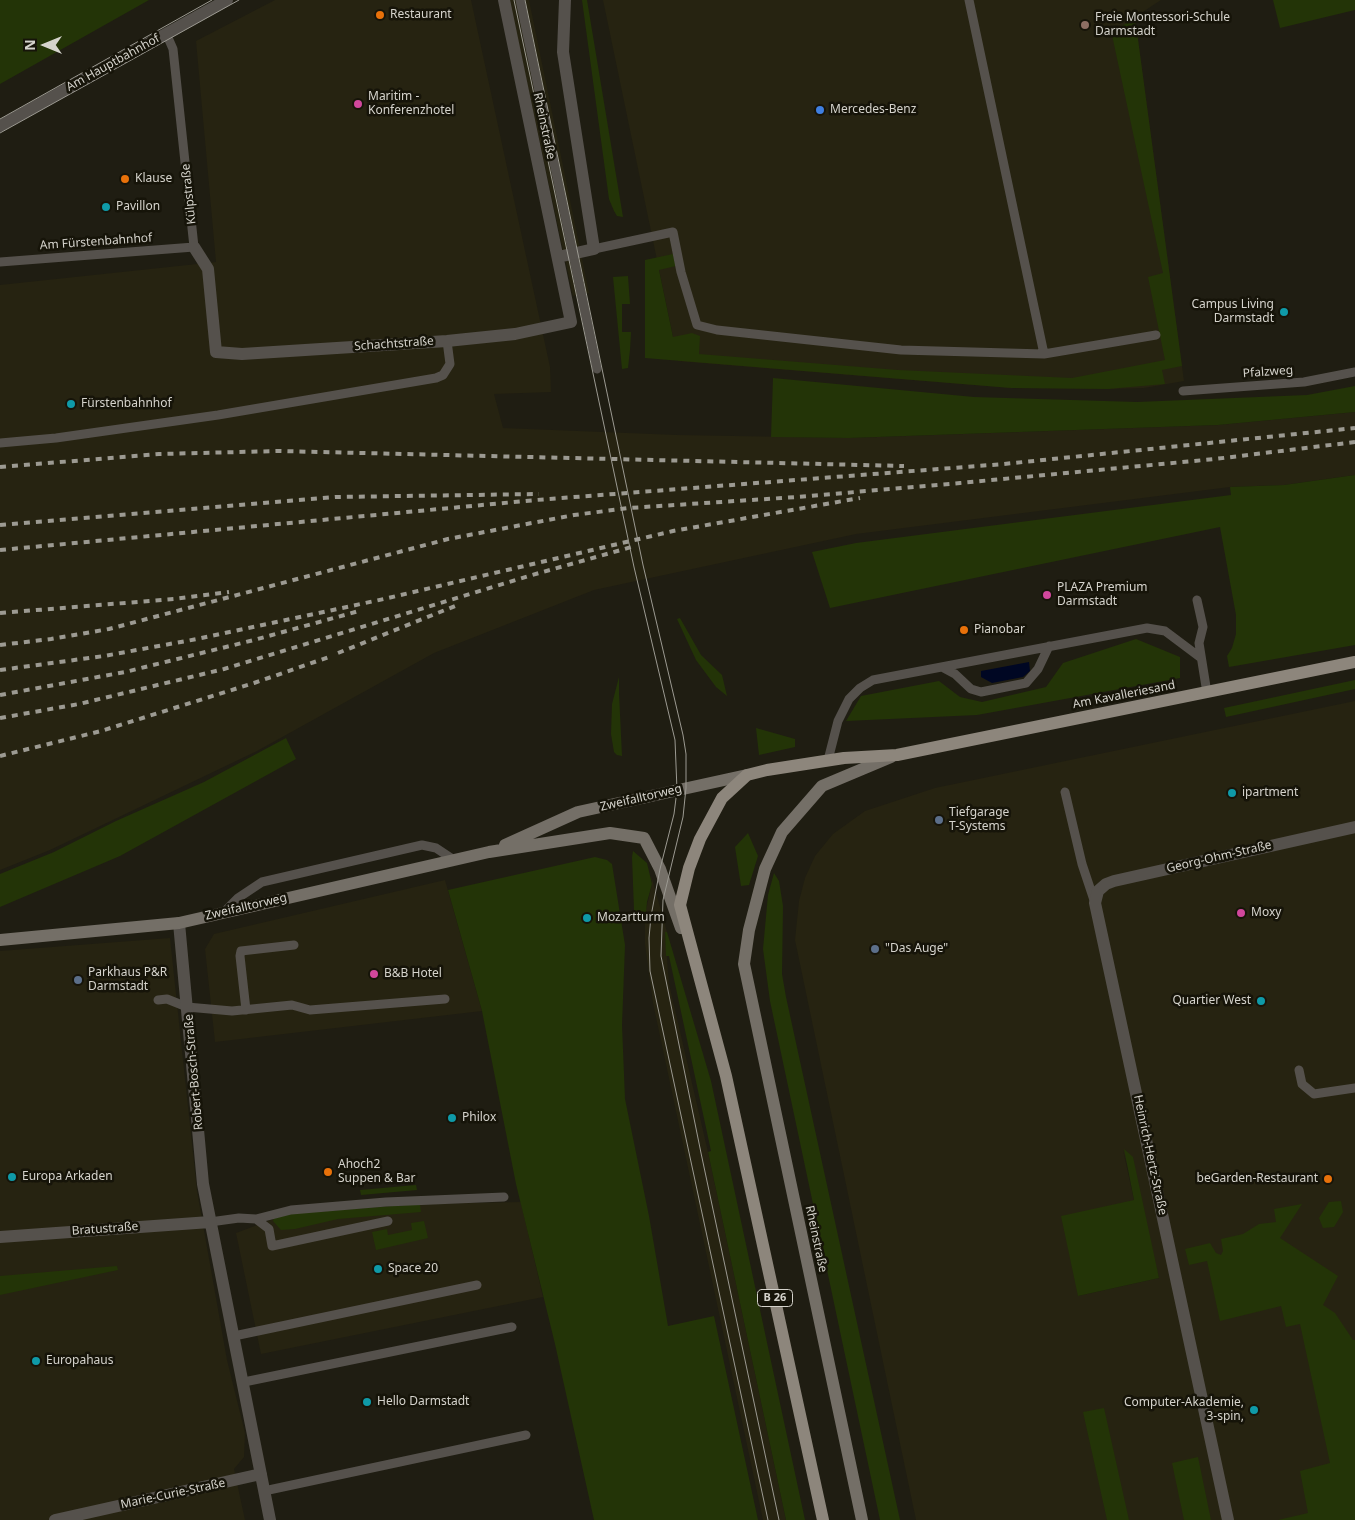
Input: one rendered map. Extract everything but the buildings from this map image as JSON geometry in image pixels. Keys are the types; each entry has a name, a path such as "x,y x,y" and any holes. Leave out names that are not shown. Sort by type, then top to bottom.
{"main road":[{"name":"Am Kavalleriesand","path":"747,775 828,760 897,755 1355,662"},
{"name":"B 26","path":"747,775 733,787 715,810 689,868 680,905 726,1076 823,1520"}],"street":[{"name":"Am Hauptbahnhof","path":"0,126 227,0"},
{"name":"Rheinstraße","path":"504,0 571,322"},
{"path":"558,257 594,249 563,52 565,0"},
{"name":"Külpstraße","path":"194,247 208,269 216,352"},
{"name":"Schachtstraße","path":"216,352 242,354 447,341 515,334 571,322"},
{"name":"Am Kavalleriesand","path":"744,964 756,899 764,868 782,832 822,786 897,755"},
{"name":"Am Kavalleriesand","path":"711,783 747,775"},
{"name":"Zweifalltorweg","path":"489,852 578,812 711,783"},
{"name":"Georg-Ohm-Straße","path":"1095,904 1098,891 1106,884 1114,881 1355,827"},
{"name":"Zweifalltorweg","path":"0,940 178,923 489,852 621,833 644,838 648,844 697,967"},
{"name":"Heinrich-Hertz-Straße","path":"1095,904 1228,1520"},
{"name":"Robert-Bosch-Straße","path":"178,923 203,1184 270,1520"},
{"name":"Rheinstraße","path":"744,964 862,1520"},
{"name":"Bratustraße","path":"0,1237 210,1222"},
{"name":"Marie-Curie-Straße","path":"55,1520 261,1474"}],"lane":[{"name":"Rheinstraße","path":"519,0 597,369"},
{"path":"969,0 1044,354"},
{"name":"Külpstraße","path":"166,34 173,49 194,247"},
{"path":"594,249 673,232 681,272 697,325 717,330 901,350 1044,354 1156,335"},
{"name":"Am Fürstenbahnhof","path":"0,262 194,247"},
{"path":"0,443 56,438 218,415 436,378 443,375 450,364 447,341"},
{"name":"Pfalzweg","path":"1183,391 1304,382 1355,372"},
{"path":"1197,600 1202,627 1199,643 1207,693"},
{"path":"828,760 842,712 849,699 860,688 873,680 1147,628 1165,631 1201,658"},
{"path":"942,667 955,674 971,689 981,692 1026,683 1038,669 1049,646"},
{"name":"Heinrich-Hertz-Straße","path":"1065,792 1082,864 1095,904"},
{"path":"223,912 238,898 262,882 422,845 436,848 454,860"},
{"path":"246,1010 241,951 294,945"},
{"path":"158,1000 167,999 187,1007 232,1012 292,1005 310,1010 444,999"},
{"path":"1299,1070 1302,1084 1314,1094 1355,1088"},
{"path":"210,1222 256,1218 291,1210 386,1202 504,1197"},
{"path":"256,1218 269,1230 272,1246 388,1222"},
{"path":"234,1336 477,1285"},
{"path":"244,1382 512,1327"},
{"path":"264,1491 526,1435"}],"shaded area":[{"path":"275,0 471,0 550,367 551,392 494,394 503,428 677,435 849,438 1218,425 1355,412 1355,475 1284,485 1230,487 856,534 594,590 434,653 257,751 50,850 0,870 0,285 216,262 196,41"},
{"path":"509,0 529,0 589,293 573,296"},
{"path":"603,0 1161,0 1135,17 1184,381 1144,388 1011,388 678,361"},
{"path":"1355,701 1355,1520 916,1520 795,940 799,901 805,878 815,856 833,834 865,811 935,788","holes":["1123,1150 1159,1278 1078,1296 1134,1200"]},
{"path":"651,875 667,932 665,933 669,984 708,1152 786,1520 763,1520 653,1003 645,944 645,914 652,884"},
{"path":"445,880 482,1011 215,1042 205,949 214,934"},
{"path":"170,938 197,1191 227,1360 245,1433 244,1457 234,1469 245,1520 0,1520 0,951"},
{"path":"521,1202 543,1297 261,1354 236,1233 287,1214 420,1204"}],"green space":[{"path":"0,0 149,0 0,84"},
{"path":"582,0 587,0 623,217 617,216 609,199"},
{"path":"1273,0 1355,0 1355,10 1280,28"},
{"path":"1135,17 1182,366 1162,370 1165,384 1108,389 1011,388 645,358 645,260 673,254 676,266 659,270 673,337 692,333 700,336 699,354 898,370 1072,378 1165,360 1148,277 1163,273 1112,35 1112,33"},
{"path":"628,276 630,304 622,304 622,332 631,332 630,350 628,368 622,369 613,277"},
{"path":"773,378 974,397 1137,402 1307,395 1355,386 1355,412 1218,425 849,438 771,437"},
{"path":"1355,475 1355,645 1229,667 1227,656 1232,648 1236,634 1236,615 1220,527 830,608 812,552 856,543 1231,495 1230,487 1284,485"},
{"path":"680,618 701,655 722,675 727,696 716,687 696,660 677,619"},
{"path":"1136,639 1180,657 1180,678 977,715 846,721 861,696 939,681 960,697 982,702 1046,687 1063,663"},
{"path":"619,677 622,756 614,752 611,734 612,704"},
{"path":"1355,680 1355,689 1226,717 1224,708"},
{"path":"756,728 795,739 795,747 759,755"},
{"path":"286,738 296,759 120,856 0,907 0,874 54,852 116,821 204,782"},
{"path":"748,833 758,856 749,885 741,886 735,847"},
{"path":"633,851 647,863 652,884 647,902 645,924 634,910"},
{"path":"595,857 607,860 612,864 625,945 622,1025 625,1099 649,1216 668,1326 714,1316 758,1520 594,1520 555,1344 516,1184 482,1011 448,890"},
{"path":"774,873 779,881 783,906 782,974 786,997 900,1520 880,1520 770,1001 763,949 768,895"},
{"path":"665,932 667,932 711,1081 805,1520 786,1520 708,1152 711,1151 669,956 666,956"},
{"path":"1124,1149 1133,1157 1159,1278 1078,1296 1061,1216 1134,1200"},
{"path":"416,1185 417,1190 361,1195 360,1190"},
{"path":"1341,1201 1343,1212 1334,1227 1323,1228 1319,1218 1329,1202"},
{"path":"420,1204 421,1212 338,1219 295,1229 281,1230 273,1221 274,1218 287,1214"},
{"path":"1302,1204 1280,1238 1338,1276 1323,1305 1335,1313 1353,1340 1355,1340 1355,1520 1278,1520 1308,1513 1300,1471 1330,1463 1300,1324 1286,1327 1281,1306 1220,1321 1207,1261 1189,1265 1185,1249 1210,1243 1216,1253 1221,1255 1223,1251 1221,1239 1243,1234 1259,1224 1276,1222 1274,1209"},
{"path":"424,1221 428,1238 376,1250 372,1232 387,1229 388,1235 412,1230 411,1223"},
{"path":"117,1266 118,1270 0,1295 0,1276"},
{"path":"1104,1408 1129,1520 1107,1520 1083,1412"},
{"path":"1198,1457 1211,1520 1184,1520 1172,1463"}],"water":[{"path":"1029,662 1030,671 1023,677 992,683 981,677 981,671"}],"tram line":[{"path":"0,119 212,0"},
{"path":"0,133 239,0"},
{"path":"514,0 634,567 675,740 677,790 674,814 660,869 651,916 649,938 650,971 768,1520"},
{"path":"525,0 643,565 683,735 686,754 686,788 683,817 663,900 661,956 779,1520"}],"railway":[{"path":"0,550 536,500 1004,464 1355,428"},
{"path":"0,645 109,629 448,539 574,515 629,508 797,497 960,483 1215,459 1355,442"},
{"path":"0,467 159,454 279,451 904,466"},
{"path":"0,525 335,497 539,494"},
{"path":"0,670 104,656 197,639 384,599 673,531 860,498"},
{"path":"0,718 79,704 224,669 532,575 635,546"},
{"path":"0,613 174,599 229,592"},
{"path":"338,653 460,604"},
{"path":"0,695 125,672 254,640 359,611"},
{"path":"0,756 101,731 254,683 329,657"}],"place":[{"name":"Restaurant","path":"380,15"},
{"name":"Freie Montessori-Schule Darmstadt","path":"1085,25"},
{"name":"Maritim - Konferenzhotel","path":"358,104"},
{"name":"Mercedes-Benz","path":"820,110"},
{"name":"Klause","path":"125,179"},
{"name":"Pavillon","path":"106,207"},
{"name":"Campus Living Darmstadt","path":"1284,312"},
{"name":"Fürstenbahnhof","path":"71,404"},
{"name":"PLAZA Premium Darmstadt","path":"1047,595"},
{"name":"Pianobar","path":"964,630"},
{"name":"ipartment","path":"1232,793"},
{"name":"Tiefgarage T-Systems","path":"939,820"},
{"name":"Moxy","path":"1241,913"},
{"name":"Mozartturm","path":"587,918"},
{"name":"\"Das Auge\"","path":"875,949"},
{"name":"B&B Hotel","path":"374,974"},
{"name":"Parkhaus P&R Darmstadt","path":"78,980"},
{"name":"Quartier West","path":"1261,1001"},
{"name":"Philox","path":"452,1118"},
{"name":"Ahoch2 Suppen & Bar","path":"328,1172"},
{"name":"Europa Arkaden","path":"12,1177"},
{"name":"beGarden-Restaurant","path":"1328,1179"},
{"name":"Space 20","path":"378,1269"},
{"name":"Europahaus","path":"36,1361"},
{"name":"Hello Darmstadt","path":"367,1402"},
{"name":"Computer-Akademie, 3-spin,","path":"1254,1410"}]}
